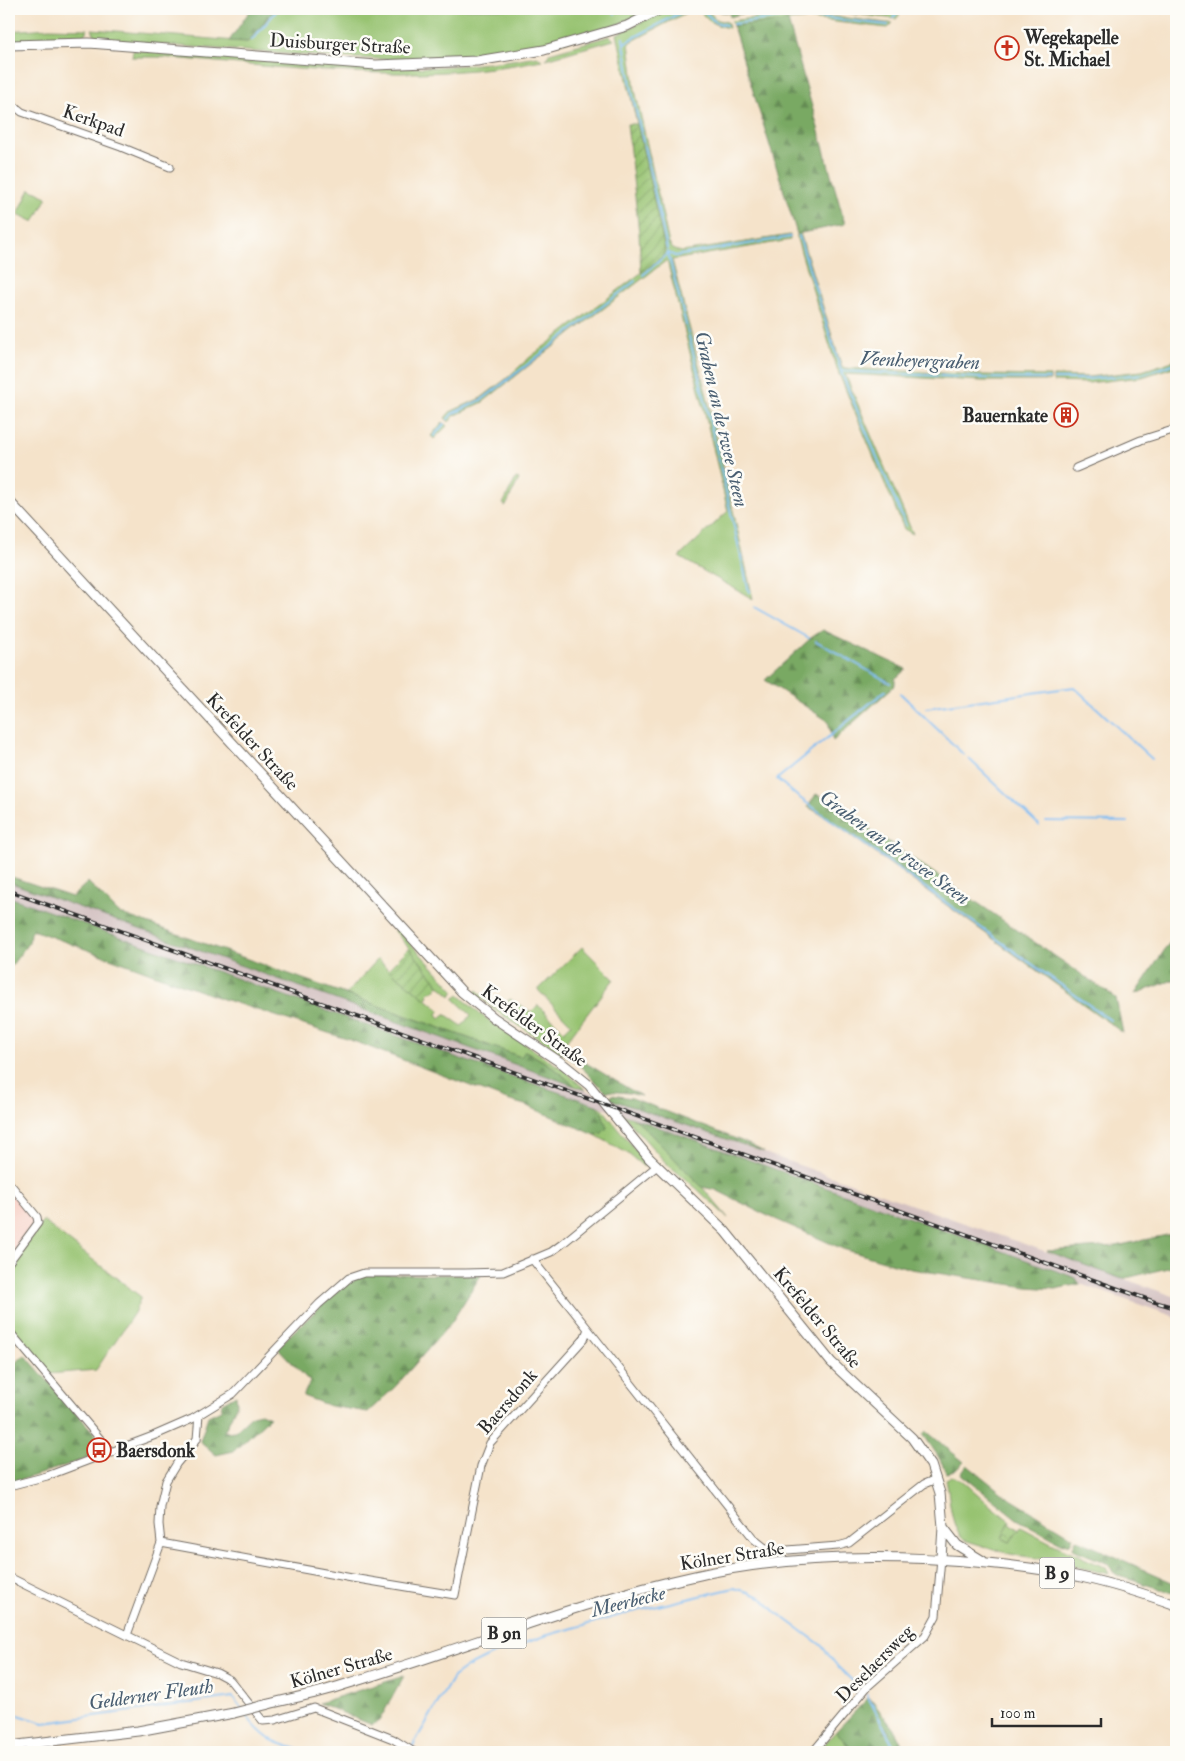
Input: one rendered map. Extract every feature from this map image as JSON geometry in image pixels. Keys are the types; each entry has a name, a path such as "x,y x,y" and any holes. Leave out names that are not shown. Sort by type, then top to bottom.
{"main road":[{"name":"Duisburger Straße","path":"9,45 89,42 376,65 476,61 544,50 627,26 661,9"},
{"name":"Krefelder Straße","path":"9,501 462,992 494,1018 549,1054 595,1091 630,1136 657,1166 725,1231 831,1362 912,1438 926,1456 940,1493 943,1527 942,1558"},
{"path":"943,1527 957,1545 988,1564"},
{"name":"Kölner Straße","path":"9,1746 138,1731 234,1713 342,1686 655,1585 748,1566 853,1557 942,1558 1078,1576 1125,1588 1176,1605"}],"street":[{"name":"Kerkpad","path":"9,103 22,112 121,147 170,167"},
{"path":"1076,468 1141,440 1176,428"},
{"path":"9,1486 47,1476 112,1453 199,1415 233,1394 318,1304 348,1278 364,1273 465,1274 503,1272 550,1252 562,1244 657,1166"},
{"path":"9,1262 38,1222 11,1184"},
{"path":"532,1260 754,1538 764,1547 775,1551 838,1546 848,1543 924,1484 936,1479"},
{"name":"Baersdonk","path":"160,1543 455,1595 481,1466 490,1443 584,1339 588,1329"},
{"path":"9,1331 112,1453"},
{"path":"127,1636 160,1543 160,1506 166,1481 177,1463 197,1439 199,1415"},
{"name":"Deselaersweg","path":"813,1752 868,1686 925,1636 936,1616 942,1558"},
{"path":"9,1577 181,1662 217,1673 230,1680 263,1721 275,1720 314,1708 393,1739 414,1752"}],"shaded area":[{"path":"9,882 610,1099 1176,1297 1176,1317 1080,1284 1079,1280 640,1120 461,1059 9,897"},
{"path":"9,1185 33,1217 33,1225 9,1258"}],"green space":[{"path":"251,9 275,9 248,42 229,41"},
{"path":"275,9 617,9 618,12 628,9 651,9 606,29 561,43 514,52 467,57 419,59 371,59 97,40 92,29 248,42"},
{"path":"669,9 693,9 629,43 635,90 669,244 674,250 682,252 790,235 790,240 672,260 710,408 753,599 679,557 728,511 667,260 483,402 454,416 449,422 445,418 450,412 481,398 529,358 662,257 665,250 617,34"},
{"path":"696,9 706,9 717,20 727,22 729,28 713,23"},
{"path":"717,9 760,9 760,12 744,13 730,17 729,13 721,12"},
{"path":"813,9 904,9 896,19"},
{"path":"798,12 893,23 888,28 810,19 733,26 731,21"},
{"path":"788,21 845,224 797,234 733,26"},
{"path":"49,28 88,29 82,38 9,42 9,31"},
{"path":"610,36 614,40 546,59 550,53"},
{"path":"133,50 387,68 500,62 537,56 542,60 494,68 446,72 350,72 158,57 132,57"},
{"path":"627,124 637,124 665,250 662,257 641,273 639,233"},
{"path":"30,189 47,197 34,222 18,214"},
{"path":"800,233 842,368 982,375 1050,376 1050,381 982,381 845,374 913,534 904,529 837,369 797,239 797,234"},
{"path":"1176,360 1176,366 1142,377 1088,383 1053,382 1053,376 1088,377 1142,371"},
{"path":"443,422 447,426 434,439 431,436"},
{"path":"516,478 519,479 506,506 503,504"},
{"path":"823,630 906,669 895,679 895,685 833,741 828,721 765,680 812,637"},
{"path":"816,794 832,803 1116,998 1123,1033 824,816 808,807"},
{"path":"9,876 72,897 88,882 119,913 521,1057 525,1051 553,1067 575,1086 9,882"},
{"path":"9,897 461,1059 596,1105 602,1113 607,1128 602,1133 595,1135 525,1105 507,1100 356,1042 214,996 33,930 30,933 29,942 9,969"},
{"path":"397,929 454,990 451,996 440,986 394,930"},
{"path":"1176,933 1176,979 1135,994"},
{"path":"582,947 614,979 559,1051 496,1011 475,992 477,990 498,1010 510,999 531,1012 538,1005 564,1031 571,1024 538,990"},
{"path":"409,948 439,985 433,992 431,991 428,994 429,996 426,999 388,969"},
{"path":"378,959 440,1010 437,1014 440,1018 445,1014 462,1026 471,1015 454,999 459,995 481,1015 564,1070 586,1090 575,1086 553,1067 526,1051 521,1057 346,994"},
{"path":"561,1048 641,1096 605,1091 579,1065 559,1051"},
{"path":"612,1095 632,1098 744,1142 764,1152 610,1099"},
{"path":"596,1105 601,1107 642,1158 644,1167 627,1153 595,1135 602,1133 607,1128 602,1113"},
{"path":"623,1115 636,1119 702,1187 728,1218 666,1163"},
{"path":"636,1119 1076,1278 1080,1284 1055,1289 1027,1287 911,1269 843,1249 766,1215 716,1190 702,1187"},
{"path":"43,1221 141,1297 134,1313 96,1370 48,1374 9,1327 9,1267"},
{"path":"1176,1233 1176,1266 1122,1279 1047,1251 1116,1246"},
{"path":"364,1274 481,1275 451,1323 395,1387 368,1412 330,1406 303,1396 310,1382 277,1347 350,1279"},
{"path":"25,1355 110,1451 9,1484 9,1368"},
{"path":"236,1395 237,1404 224,1432 235,1431 252,1415 261,1413 270,1417 234,1451 216,1455 200,1441 208,1416 221,1410 222,1403"},
{"path":"926,1431 964,1462 955,1471 947,1473 923,1434"},
{"path":"967,1465 1006,1496 1073,1537 1070,1543 1063,1544 1017,1519 962,1475 961,1473"},
{"path":"950,1477 963,1481 1010,1521 1002,1538 1010,1542 1021,1527 1106,1568 1109,1574 1048,1560 1010,1554 964,1540 959,1535 951,1512 946,1479"},
{"path":"1009,1523 1019,1530 1010,1542 1002,1538"},
{"path":"1076,1539 1176,1584 1176,1594 1119,1576 1113,1572 1109,1564 1075,1550 1073,1547"},
{"path":"404,1676 379,1721 372,1725 319,1703"},
{"path":"869,1697 896,1732 906,1752 853,1752 836,1731"},
{"path":"836,1731 853,1752 817,1752"}],"waterway":[{"path":"252,40 278,9"},
{"name":"Veenheyergraben","path":"614,9 615,14"},
{"path":"624,43 687,9"},
{"path":"702,9 715,22 726,25"},
{"path":"893,18 900,9"},
{"path":"733,24 799,15 888,25"},
{"name":"Veenheyergraben","path":"623,38 633,97 668,253 675,256 790,237"},
{"name":"Veenheyergraben","path":"799,236 841,371 983,378 1049,379"},
{"name":"Graben an de twee Steen","path":"668,253 707,408 749,592"},
{"path":"643,275 667,254"},
{"path":"448,419 452,414 483,399 635,281"},
{"name":"Veenheyergraben","path":"1054,379 1088,379 1143,374 1176,363"},
{"path":"841,372 906,526"},
{"path":"434,436 444,424"},
{"name":"Graben an de twee Steen","path":"754,607 809,638"},
{"name":"Graben an de twee Steen","path":"816,641 890,683"},
{"path":"926,708 1074,687 1152,759"},
{"name":"Graben an de twee Steen","path":"885,691 777,779 797,796 1110,1020"},
{"path":"900,693 964,755"},
{"path":"968,758 1039,825"},
{"path":"1046,821 1128,822"},
{"name":"Meerbecke","path":"412,1747 453,1677 467,1667 493,1654 548,1635 628,1613 734,1588 761,1597 776,1612 821,1645 838,1667 862,1690"},
{"name":"Meerbecke","path":"867,1695 897,1752"},
{"name":"Gelderner Fleuth","path":"9,1712 44,1723 233,1697 241,1708"},
{"name":"Gelderner Fleuth","path":"245,1714 265,1736 286,1746 307,1752"}],"railway":[{"path":"9,891 1176,1308"}],"place":[{"name":"Wegekapelle St. Michael","path":"1007,48"},
{"name":"Bauernkate","path":"1066,415"},
{"name":"Baersdonk","path":"99,1450"}]}
